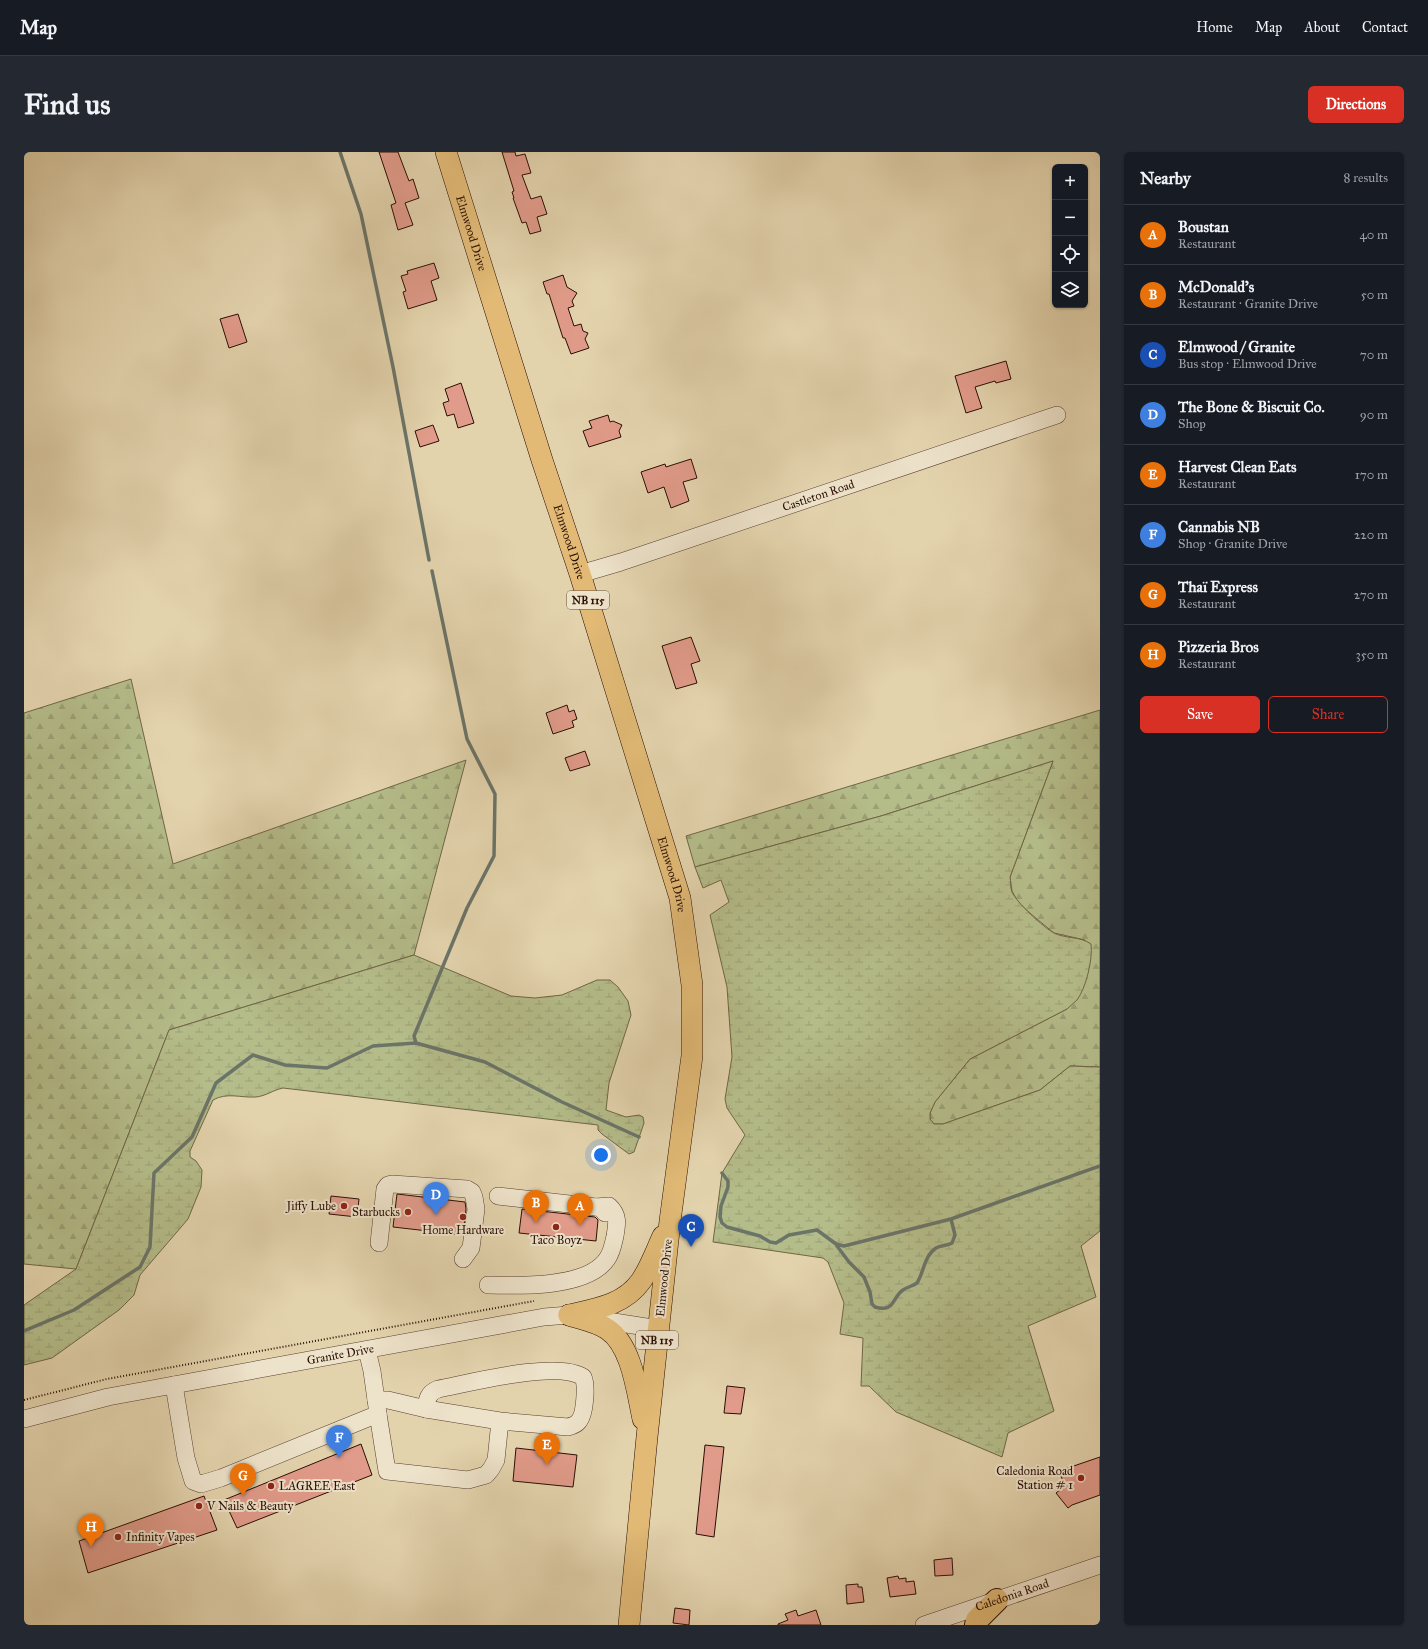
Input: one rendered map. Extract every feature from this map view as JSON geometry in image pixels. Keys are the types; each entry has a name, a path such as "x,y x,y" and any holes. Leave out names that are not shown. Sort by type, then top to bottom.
{"highway":[{"path":"976,1625 977,1620 996,1600"}],"main road":[{"name":"Elmwood Drive","path":"446,152 540,452 580,574 680,898 692,985 692,1056 670,1222 658,1329 629,1625"},
{"path":"570,1315 603,1307 621,1300 631,1292 642,1280 670,1222"},
{"path":"570,1315 606,1328 615,1335 622,1346 634,1375 647,1437"}],"street":[{"name":"Castleton Road","path":"580,574 628,560 1057,415"},
{"path":"379,1243 385,1189 388,1185 392,1184 467,1189 472,1192 476,1209 470,1248 463,1259"},
{"path":"488,1285 533,1286 586,1275 600,1267 607,1259 612,1250 614,1240 604,1211 596,1207 498,1196"},
{"name":"Granite Drive","path":"24,1419 108,1397 544,1317 570,1315 658,1329"},
{"path":"367,1350 387,1471 468,1480 486,1475 496,1460 500,1420"},
{"path":"174,1385 186,1458 193,1481 201,1484 221,1478 377,1407 388,1400 426,1409 500,1420 574,1426 579,1421 582,1414 586,1383 583,1377 570,1372 531,1372 438,1389 428,1396 426,1409"},
{"name":"Caledonia Road","path":"925,1625 1100,1565"}],"path":[{"path":"24,1400 107,1378 536,1300"}],"green space":[{"path":"131,679 173,864 466,760 414,955 169,1030 76,1269 24,1264 24,713"},
{"path":"1100,710 1100,1067 1070,1066 1040,1090 943,1124 934,1124 930,1119 930,1113 935,1102 970,1059 1067,1009 1085,940 1054,933 1031,914 1018,902 1012,891 1010,877 1053,761 881,816 695,867 686,836"},
{"path":"1053,761 1010,877 1011,889 1015,897 1025,908 1049,930 1059,935 1087,941 1091,944 1090,965 1086,981 1077,1000 1067,1009 970,1059 935,1102 930,1113 930,1119 934,1124 943,1124 1040,1090 1070,1066 1100,1067 1100,1231 1081,1246 1096,1297 1028,1326 1054,1411 1008,1433 1002,1457 896,1412 869,1386 861,1386 863,1338 840,1334 844,1303 828,1262 823,1258 713,1242 722,1173 745,1135 727,1108 725,1099 732,1057 727,987 710,915 729,902 721,880 703,888 695,867 881,816"},
{"path":"414,955 511,996 535,998 562,995 597,980 610,980 618,987 628,1001 631,1015 609,1083 606,1110 626,1117 639,1115 643,1117 644,1123 634,1152 629,1154 602,1134 598,1130 598,1125 283,1088 256,1097 224,1096 218,1098 213,1100 190,1151 190,1157 196,1161 202,1170 201,1187 188,1219 140,1275 134,1295 119,1310 52,1358 24,1365 24,1305 76,1269 169,1030"}],"building":[{"path":"379,152 398,152 409,181 413,179 419,198 405,203 413,225 398,230 391,205 396,203"},
{"path":"502,152 515,152 516,156 525,154 531,173 522,175 531,199 541,196 547,214 537,217 541,231 530,234 526,222 522,223 513,198 512,192 514,191"},
{"path":"434,263 439,278 431,281 437,300 408,309 403,292 406,291 401,276 408,274 407,271"},
{"path":"563,275 567,287 577,293 572,301 574,306 568,308 574,326 581,324 583,331 588,333 585,339 589,348 571,354 565,338 563,338 549,294 547,294 543,282"},
{"path":"238,314 247,342 229,348 220,319"},
{"path":"1006,361 1011,379 996,383 995,381 975,387 982,408 966,413 955,376"},
{"path":"461,383 474,423 458,428 454,414 447,416 443,403 449,401 445,389"},
{"path":"608,415 610,422 613,421 622,425 619,431 621,437 589,447 583,431 592,428 589,421"},
{"path":"433,425 439,441 420,447 415,431"},
{"path":"691,459 697,478 683,482 689,501 671,508 664,487 648,493 641,472 665,464 666,467"},
{"path":"691,637 700,661 691,664 697,683 676,689 662,646"},
{"path":"567,705 569,712 574,710 577,719 572,721 574,727 553,734 546,713"},
{"path":"585,751 590,765 570,771 565,758"},
{"path":"397,1194 465,1202 466,1209 463,1235 393,1227"},
{"name":"Jiffy Lube","path":"331,1196 359,1199 357,1217 329,1214"},
{"path":"522,1209 595,1217 598,1220 596,1241 519,1233"},
{"path":"727,1386 745,1388 741,1414 724,1413"},
{"path":"361,1444 372,1475 237,1528 224,1500"},
{"path":"705,1445 724,1447 714,1537 696,1534"},
{"path":"516,1448 577,1455 573,1487 513,1481"},
{"name":"Caledonia Road Station # 1","path":"1100,1457 1100,1495 1072,1505 1068,1508 1056,1493 1065,1486 1059,1471"},
{"path":"204,1496 217,1530 88,1573 79,1541"},
{"path":"952,1558 953,1575 935,1576 934,1560"},
{"path":"898,1576 899,1579 906,1578 906,1582 914,1581 916,1594 890,1597 887,1578"},
{"path":"858,1584 858,1587 862,1587 864,1602 847,1604 846,1585"},
{"path":"675,1608 690,1610 689,1625 673,1623"},
{"path":"796,1610 798,1616 816,1610 821,1625 778,1625 788,1620 785,1614"}],"waterway":[{"path":"340,152 361,214 393,367 429,560"},
{"path":"416,1043 414,1036 467,908 494,856 495,794 467,739 432,571"},
{"path":"24,1331 74,1310 140,1267 150,1247 154,1173 192,1137 216,1083 253,1055 285,1065 327,1068 373,1046 416,1043 485,1062 562,1102 639,1137"},
{"path":"722,1173 728,1181 728,1187 721,1206 720,1217 722,1223 727,1227 760,1236 770,1242 776,1243 789,1235 817,1230 836,1244 844,1246 951,1219 1100,1166"},
{"path":"837,1246 849,1262 864,1277 870,1292 872,1304 875,1307 886,1308 890,1306 899,1293 917,1283 932,1251 938,1247 952,1243 955,1235 951,1219"}],"place":[{"name":"Jiffy Lube","path":"344,1206"},
{"name":"Starbucks","path":"408,1212"},
{"name":"The Bone & Biscuit Co.","path":"436,1215"},
{"name":"Home Hardware","path":"463,1217"},
{"name":"McDonald's","path":"536,1223"},
{"name":"Boustan","path":"580,1226"},
{"name":"Taco Boyz","path":"556,1227"},
{"name":"Elmwood / Granite","path":"691,1247"},
{"name":"Cannabis NB","path":"339,1458"},
{"name":"Harvest Clean Eats","path":"547,1465"},
{"name":"Caledonia Road Station # 1","path":"1081,1478"},
{"name":"LAGREE East","path":"271,1486"},
{"name":"Thaï Express","path":"243,1496"},
{"name":"V Nails & Beauty","path":"199,1506"},
{"name":"Infinity Vapes","path":"118,1537"},
{"name":"Pizzeria Bros","path":"91,1547"}]}
